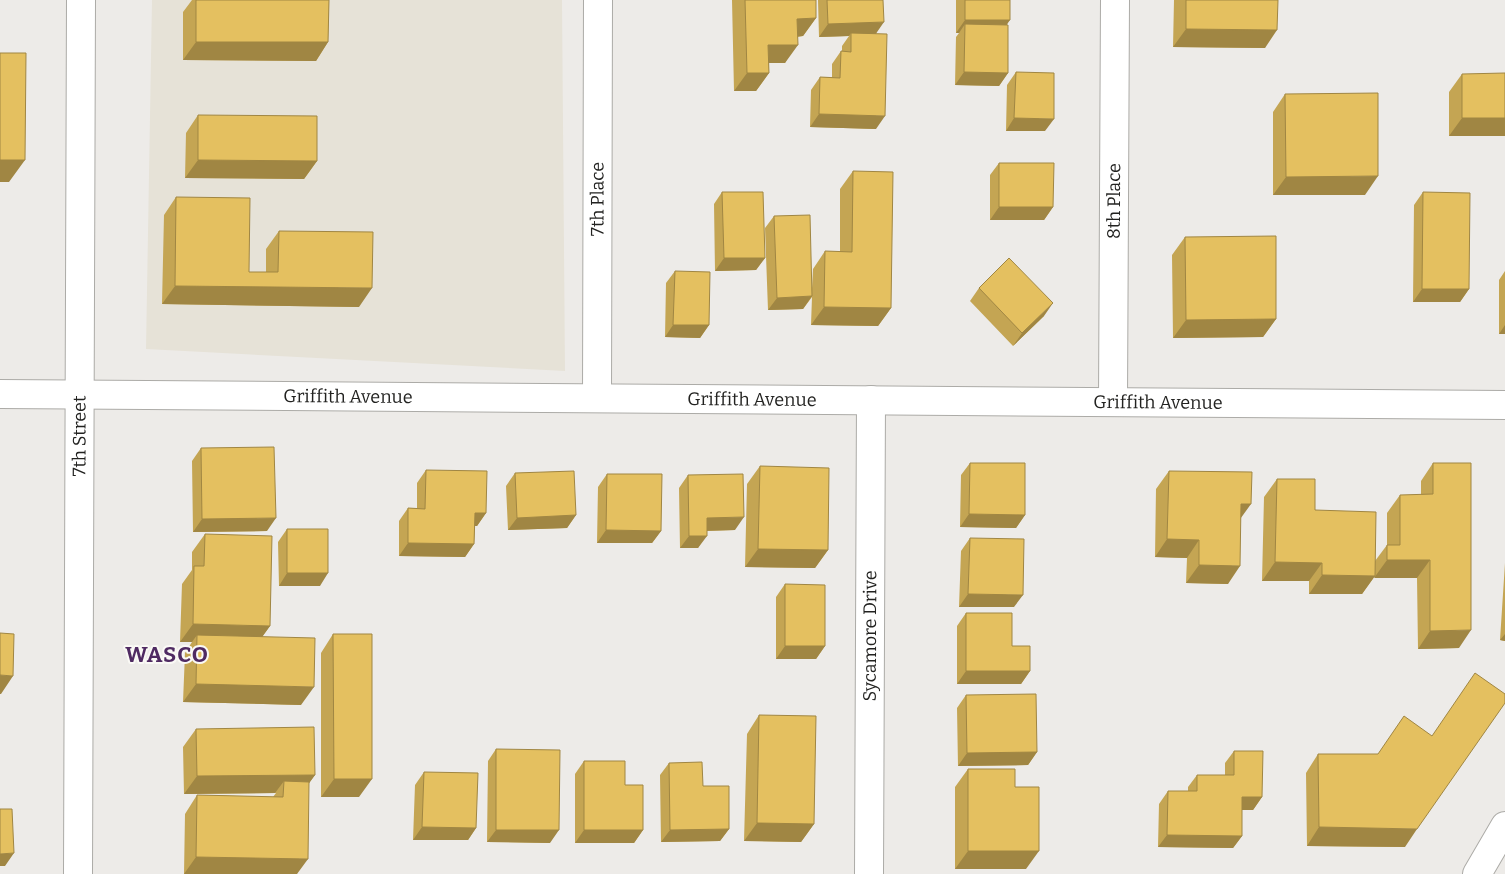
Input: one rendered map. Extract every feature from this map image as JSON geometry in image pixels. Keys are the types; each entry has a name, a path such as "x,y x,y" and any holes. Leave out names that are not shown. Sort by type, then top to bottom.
{"street":[{"name":"7th Street","path":"78,874 80,0"},
{"name":"7th Place","path":"597,398 598,0"},
{"name":"8th Place","path":"1113,402 1114,0"},
{"name":"Griffith Avenue","path":"0,394 1505,405"},
{"name":"Sycamore Drive","path":"869,874 871,400"},
{"path":"1477,874 1505,826"}],"shaded area":[{"path":"152,0 562,0 565,371 146,349"}],"building":[{"path":"196,0 329,0 328,42 196,42"},
{"path":"745,0 816,0 816,18 797,19 798,45 768,45 769,73 747,73"},
{"path":"827,0 883,0 884,22 828,24"},
{"path":"965,0 1010,0 1010,20 965,20"},
{"path":"1186,0 1278,0 1277,30 1186,29"},
{"path":"965,24 1008,25 1008,73 964,72"},
{"path":"851,33 887,34 885,116 819,114 820,77 840,78 841,51 851,52"},
{"path":"0,53 26,53 25,160 0,160"},
{"path":"1016,72 1054,73 1054,119 1014,118"},
{"path":"1505,73 1505,118 1462,118 1462,74"},
{"path":"1378,93 1378,176 1286,177 1285,94"},
{"path":"198,115 317,116 317,161 198,160"},
{"path":"999,163 1054,163 1053,207 999,207"},
{"path":"853,171 893,172 891,308 824,307 825,251 852,252"},
{"path":"722,192 763,192 765,258 724,258"},
{"path":"1423,192 1470,193 1469,289 1422,289"},
{"path":"176,197 250,198 249,272 278,272 279,231 373,232 372,288 175,286"},
{"path":"810,215 812,296 777,298 774,216"},
{"path":"1276,236 1276,319 1186,320 1185,237"},
{"path":"1009,258 1053,303 1022,333 979,288"},
{"path":"675,271 710,272 709,325 673,325"},
{"path":"274,447 276,518 202,519 201,448"},
{"path":"970,463 1025,463 1025,515 969,514"},
{"path":"1433,463 1471,463 1471,630 1430,631 1430,560 1387,560 1387,545 1400,545 1400,495 1433,494"},
{"path":"760,466 829,468 828,550 758,549"},
{"path":"426,470 487,471 486,513 475,513 474,544 408,543 408,508 425,509"},
{"path":"574,471 576,515 517,518 515,473"},
{"path":"1169,471 1252,472 1251,504 1241,504 1240,566 1199,565 1199,540 1167,539"},
{"path":"607,474 662,474 661,531 606,530"},
{"path":"743,474 744,517 707,518 707,536 689,536 688,475"},
{"path":"1277,479 1315,479 1315,510 1376,512 1375,576 1322,575 1322,563 1275,562"},
{"path":"287,529 328,529 328,573 287,573"},
{"path":"205,534 272,536 270,626 193,624 194,566 204,566"},
{"path":"970,538 1024,539 1023,595 968,594"},
{"path":"785,584 825,585 825,646 785,646"},
{"path":"966,613 1012,613 1012,646 1030,646 1030,671 966,671"},
{"path":"0,633 14,634 13,676 0,675"},
{"path":"333,634 372,634 372,779 334,779"},
{"path":"197,635 315,638 314,687 196,684"},
{"path":"1475,673 1505,694 1505,703 1417,829 1319,827 1318,754 1378,754 1404,716 1432,736"},
{"path":"1036,694 1037,752 967,753 966,695"},
{"path":"759,715 816,716 814,824 757,823"},
{"path":"314,727 315,775 197,776 196,729"},
{"path":"496,749 560,750 559,830 496,830"},
{"path":"1234,751 1263,751 1262,797 1242,797 1242,836 1167,835 1168,791 1197,791 1197,775 1234,775"},
{"path":"584,761 625,761 625,785 643,785 643,830 584,830"},
{"path":"702,762 703,786 729,786 729,829 670,830 669,763"},
{"path":"968,769 1015,769 1015,787 1039,787 1039,851 968,851"},
{"path":"424,772 478,773 476,828 422,827"},
{"path":"284,781 309,782 308,859 196,857 197,795 283,797"},
{"path":"0,809 12,809 14,853 0,854"}],"district":[{"name":"WASCO","path":"167,654"}]}
